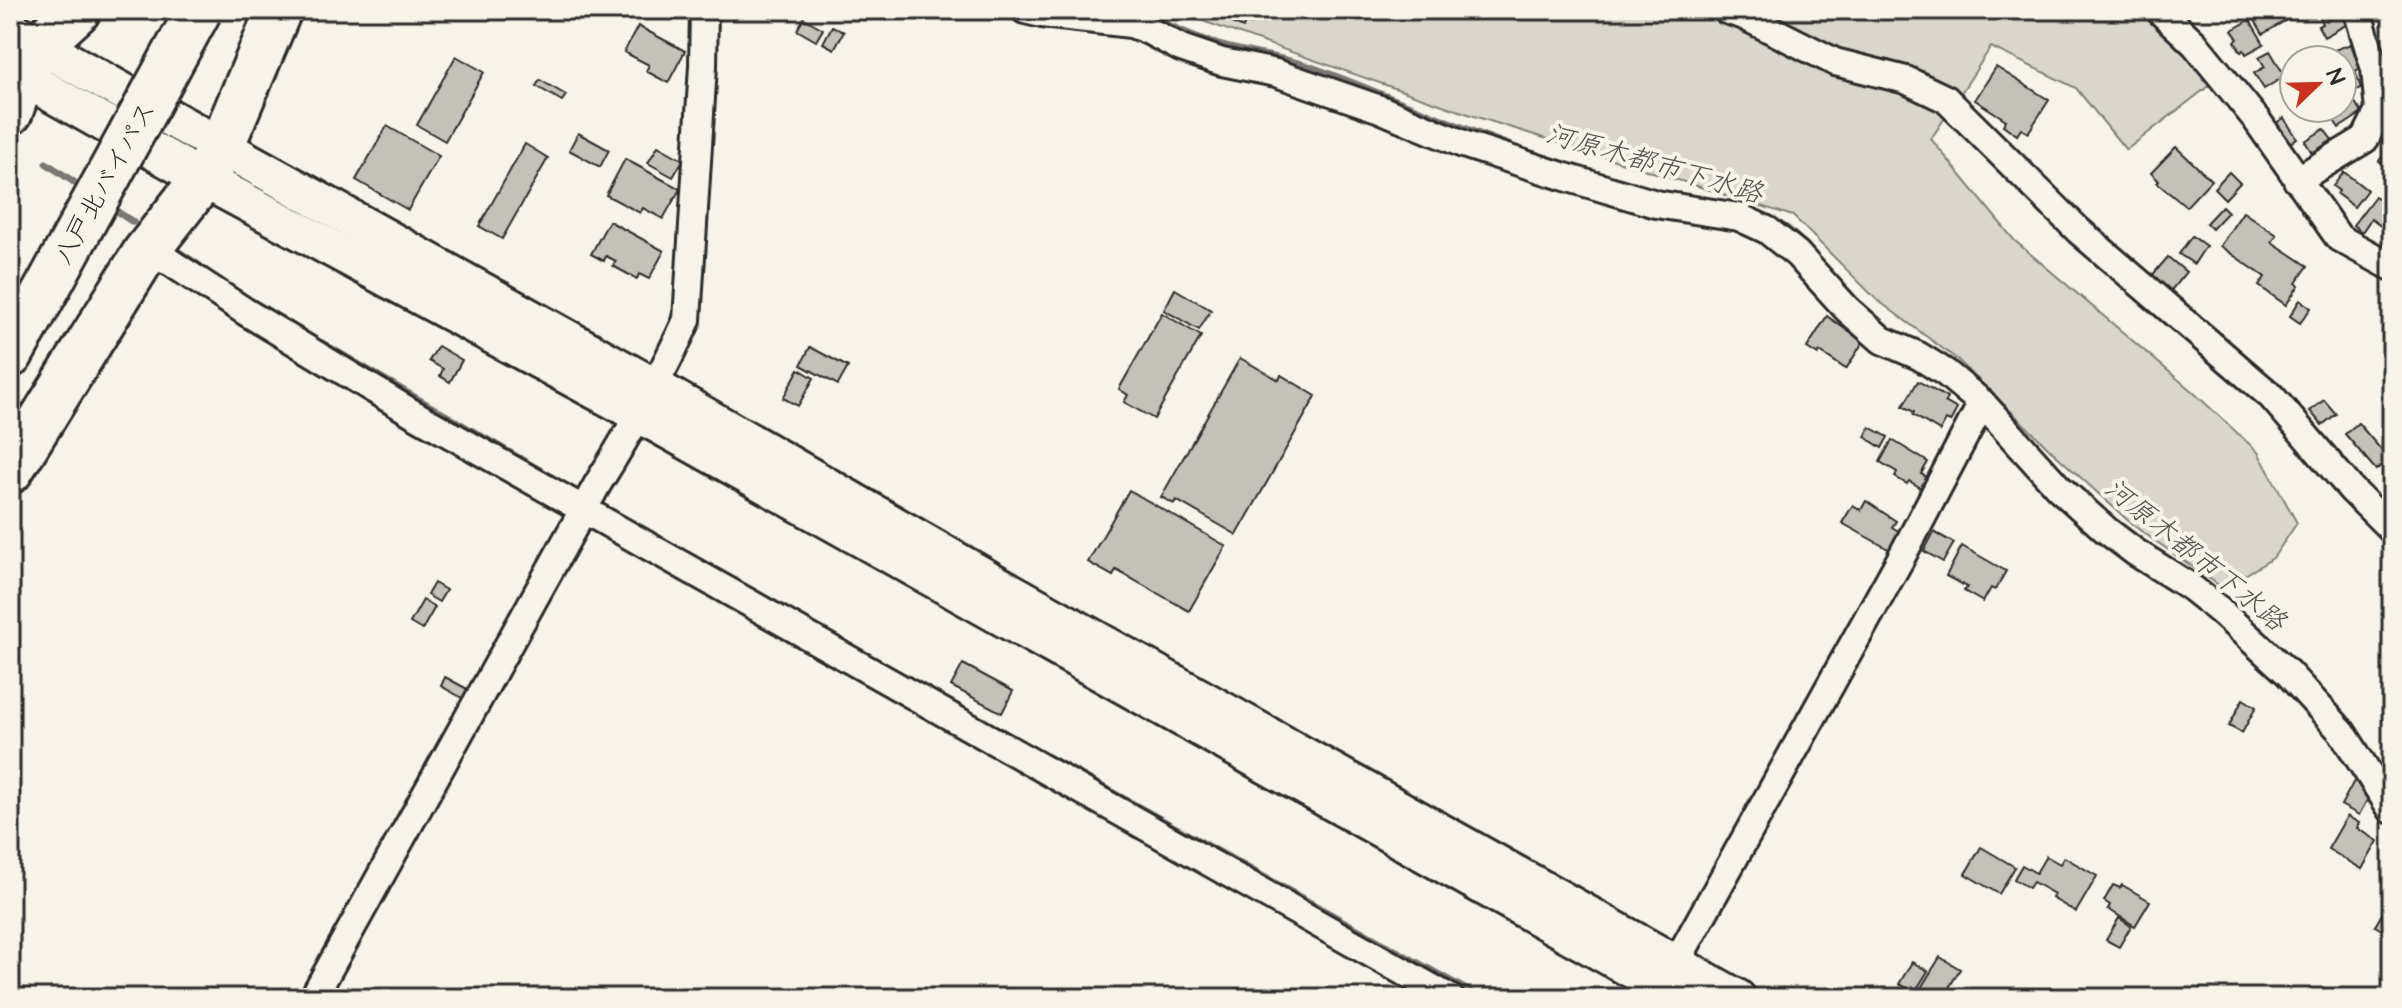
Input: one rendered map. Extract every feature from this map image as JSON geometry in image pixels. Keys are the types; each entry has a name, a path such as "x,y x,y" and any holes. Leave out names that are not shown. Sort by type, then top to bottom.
{"highway":[{"path":"18,67 78,10"},
{"name":"八戸北バイパス","path":"10,355 27,283 165,10"},
{"name":"八戸北バイパス","path":"27,283 199,10"},
{"path":"10,471 145,253 212,162 279,10"}],"street":[{"path":"313,998 671,355 687,320 704,10"},
{"path":"1025,10 1131,24 1181,48 1276,73 1380,109 1463,144 1656,204 1739,217 1767,230 1797,254 1847,309 1882,340 1919,356 1946,373 1982,403 2058,487 2106,530 2189,586 2288,673 2342,732 2392,810"},
{"path":"1726,10 1835,62 1906,80 1946,99 2079,231 2272,397 2352,490 2392,530"},
{"path":"2159,10 2195,44 2247,108 2339,238 2392,267"},
{"path":"2297,180 2365,139 2379,111 2375,69 2357,10"},
{"path":"18,67 212,162 646,400 1669,987 1737,998"},
{"path":"145,253 170,262 414,414 1450,998"},
{"path":"1669,987 1982,403"}],"shaded area":[{"path":"1171,10 2137,10 2178,46 2210,85 2126,150 2076,88 1991,47 1931,139 2014,240 2193,392 2258,452 2297,523 2273,558 2223,588 2134,526 1958,360 1876,299 1793,216 1477,117"}],"building":[{"path":"1230,10 1258,11 1251,24 1245,22 1243,28 1232,23 1235,17 1228,13"},
{"path":"2249,10 2285,10 2290,18 2263,34"},
{"path":"2341,14 2346,25 2324,37 2318,26 2322,24 2320,19 2327,16 2329,20"},
{"path":"804,18 823,29 816,41 797,30"},
{"path":"2250,20 2264,44 2246,54 2244,50 2241,52 2232,30"},
{"path":"638,26 685,51 668,83 646,71 649,65 624,52"},
{"path":"832,26 844,32 834,49 823,43"},
{"path":"2270,51 2278,64 2278,80 2264,89 2254,73 2265,67 2259,57"},
{"path":"456,56 484,72 445,141 417,125"},
{"path":"1996,67 2049,100 2028,133 2021,129 2017,135 2003,125 2006,120 1975,100"},
{"path":"540,80 566,95 562,101 536,86"},
{"path":"2278,122 2288,124 2297,138 2286,146 2273,125"},
{"path":"387,126 439,156 408,210 356,180"},
{"path":"2324,129 2332,140 2312,153 2305,141"},
{"path":"578,133 609,150 600,167 569,150"},
{"path":"2392,143 2392,169 2379,161"},
{"path":"525,144 548,158 502,239 479,226"},
{"path":"658,146 683,160 673,177 648,163"},
{"path":"2176,147 2211,180 2186,207 2157,183 2159,181 2151,173"},
{"path":"625,159 680,189 663,219 643,208 640,213 606,195"},
{"path":"2229,172 2240,183 2225,199 2214,188"},
{"path":"2344,172 2367,190 2354,207 2337,194 2339,191 2333,186"},
{"path":"2375,196 2388,205 2392,203 2390,233 2371,219 2362,232 2353,225"},
{"path":"2222,206 2228,212 2212,229 2206,223"},
{"path":"2243,212 2277,235 2272,242 2308,266 2286,305 2259,286 2265,277 2220,246"},
{"path":"609,221 664,251 649,279 639,274 637,279 613,266 616,261 606,256 604,261 591,254"},
{"path":"2192,236 2206,246 2194,264 2179,254"},
{"path":"2168,257 2186,272 2168,294 2149,279"},
{"path":"1175,289 1211,310 1199,330 1164,310"},
{"path":"2300,300 2311,308 2300,323 2290,316"},
{"path":"1162,313 1201,336 1154,419 1124,402 1128,395 1119,389"},
{"path":"1827,316 1863,342 1846,369 1820,352 1818,355 1807,348"},
{"path":"438,346 462,360 450,382 440,376 443,369 429,361"},
{"path":"810,347 848,367 838,385 801,365"},
{"path":"1240,358 1279,380 1281,375 1316,396 1237,535 1176,500 1174,504 1161,497"},
{"path":"799,369 814,378 798,406 783,398"},
{"path":"1918,381 1947,398 1945,402 1957,409 1950,422 1946,420 1940,431 1903,406"},
{"path":"2324,400 2336,414 2322,425 2310,411"},
{"path":"2358,423 2389,459 2376,470 2345,434"},
{"path":"1870,427 1888,437 1882,448 1865,437"},
{"path":"1892,440 1928,462 1921,474 1929,478 1923,489 1895,477 1897,472 1880,462"},
{"path":"1129,490 1226,546 1189,611 1116,570 1113,576 1088,562"},
{"path":"1866,501 1896,521 1892,527 1900,532 1890,550 1842,523 1853,505 1861,510"},
{"path":"1934,532 1954,543 1943,562 1924,551"},
{"path":"1962,546 2006,571 1995,590 1991,588 1983,602 1964,591 1967,587 1946,576"},
{"path":"434,583 446,590 439,602 427,595"},
{"path":"423,600 435,607 422,630 410,623"},
{"path":"963,664 1013,691 1002,713 951,686"},
{"path":"445,677 469,690 464,699 441,686"},
{"path":"2243,699 2256,707 2242,733 2229,726"},
{"path":"2354,781 2372,791 2359,815 2341,805"},
{"path":"2347,816 2359,823 2357,828 2378,841 2362,869 2328,849"},
{"path":"1981,847 2015,867 1999,894 1965,874"},
{"path":"2046,856 2060,864 2064,857 2097,876 2076,912 2033,882 2029,888 2014,879 2022,865 2036,873"},
{"path":"2113,885 2120,888 2122,885 2150,901 2135,926 2108,909 2110,905 2104,901"},
{"path":"2392,897 2392,940 2375,926"},
{"path":"2119,918 2131,926 2119,947 2106,940"},
{"path":"1940,957 1960,969 1943,998 1919,998 1916,996"},
{"path":"1912,962 1928,971 1915,992 1899,984"}],"waterway":[{"name":"河原木都市下水路","path":"1134,10 1219,45 1314,68 1519,149"},
{"path":"46,163 84,189"},
{"path":"107,205 133,222"},
{"name":"河原木都市下水路","path":"1776,222 1807,246"},
{"path":"179,252 200,266"},
{"path":"322,343 543,472"},
{"path":"1049,757 1481,998"}]}
